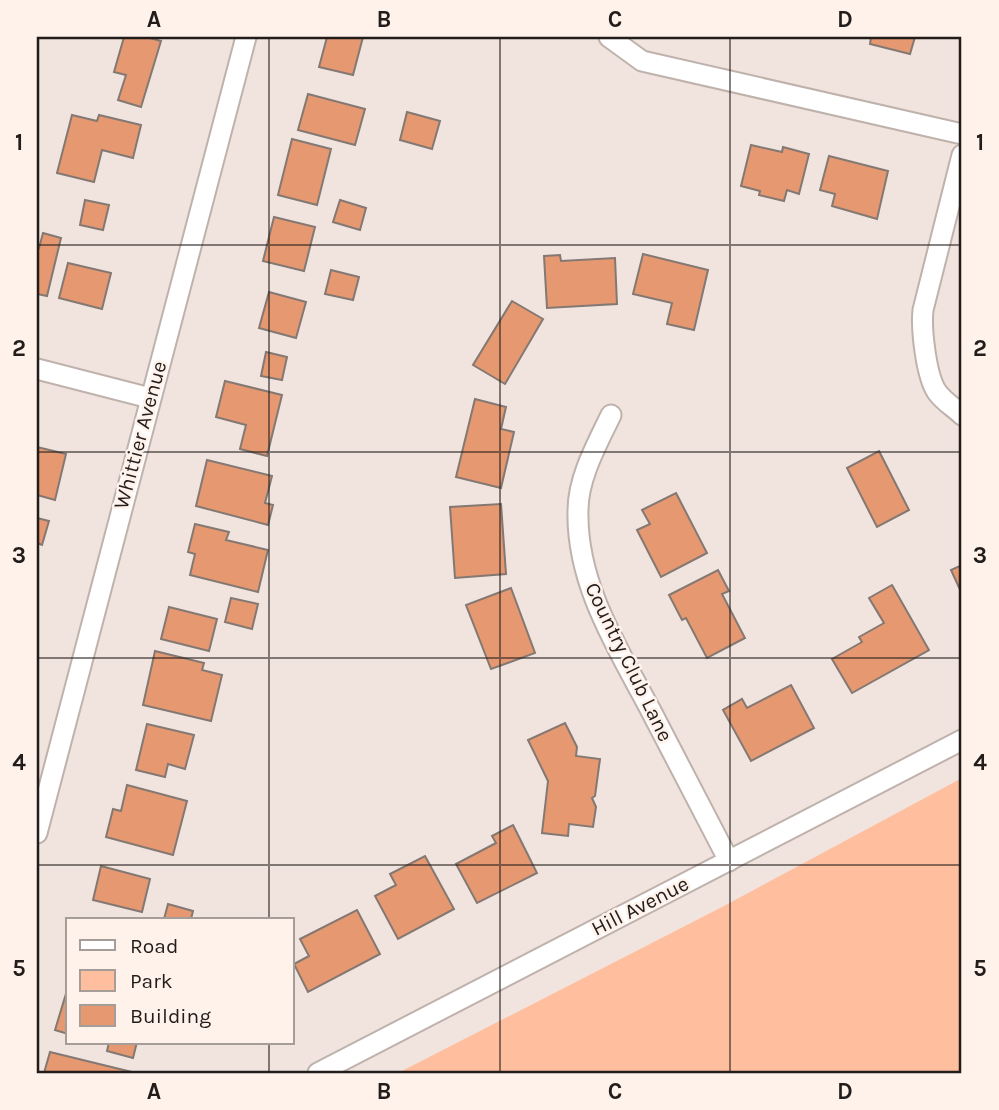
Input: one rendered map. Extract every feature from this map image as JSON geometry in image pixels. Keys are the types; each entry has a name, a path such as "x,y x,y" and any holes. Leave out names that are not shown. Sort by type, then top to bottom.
{"street":[{"name":"Whittier Avenue","path":"37,833 149,398 246,37"},
{"path":"609,37 642,61 962,134"},
{"path":"962,155 923,310 922,328 923,343 936,391 962,415"},
{"path":"37,369 149,398"},
{"name":"Country Club Lane","path":"611,415 595,447 578,508 579,540 586,576 612,637 729,860"},
{"name":"Hill Avenue","path":"318,1073 962,740"}],"green space":[{"path":"962,778 962,1073 398,1073 722,907"}],"building":[{"path":"124,37 146,37 161,41 141,107 118,100 126,75 114,72"},
{"path":"327,37 363,37 353,75 319,67"},
{"path":"871,37 915,37 910,54 870,44"},
{"path":"308,94 365,109 355,145 298,130"},
{"path":"407,112 440,121 432,149 400,140"},
{"path":"72,115 97,121 99,115 141,125 133,158 102,150 94,182 57,173"},
{"path":"292,139 331,149 317,205 278,195"},
{"path":"751,145 782,152 783,147 809,154 799,194 787,190 784,201 759,195 760,191 741,186"},
{"path":"829,156 888,171 877,219 832,206 835,194 820,190"},
{"path":"85,200 109,205 103,230 80,225"},
{"path":"340,200 366,208 360,230 333,222"},
{"path":"274,217 315,227 304,271 263,261"},
{"path":"43,233 61,238 47,296 37,294 37,247 39,248"},
{"path":"643,254 708,270 694,330 667,324 672,303 633,294"},
{"path":"560,255 561,261 615,258 617,304 547,308 544,256"},
{"path":"68,263 111,273 102,309 59,298"},
{"path":"331,270 359,277 353,300 325,294"},
{"path":"269,292 306,302 296,338 259,328"},
{"path":"512,301 543,319 505,384 473,365"},
{"path":"266,352 287,357 282,380 261,376"},
{"path":"225,381 282,395 267,456 240,449 246,425 216,417"},
{"path":"475,399 506,407 501,429 514,432 501,488 456,477"},
{"path":"37,447 66,454 55,500 37,495"},
{"path":"879,451 909,510 877,527 847,468"},
{"path":"207,460 272,476 265,503 273,505 268,525 196,506"},
{"path":"676,493 707,553 661,577 637,530 650,524 642,510"},
{"path":"501,504 506,574 455,578 450,507"},
{"path":"37,518 49,521 42,545 37,543"},
{"path":"195,524 229,532 226,540 268,550 258,592 190,575 195,554 188,552"},
{"path":"962,565 962,594 951,570"},
{"path":"718,570 729,591 722,594 745,638 707,658 686,618 682,620 669,595"},
{"path":"892,585 929,650 852,693 832,659 862,642 859,637 884,623 869,598"},
{"path":"511,588 535,653 491,669 466,605"},
{"path":"231,598 258,604 252,629 225,622"},
{"path":"169,607 217,619 209,651 161,639"},
{"path":"155,651 204,663 202,670 222,675 211,721 143,705"},
{"path":"791,685 814,728 751,761 723,710 742,699 747,708"},
{"path":"565,723 577,747 576,756 600,759 595,796 592,798 596,807 593,827 569,824 568,836 542,833 548,781 528,740"},
{"path":"147,724 194,735 185,769 168,764 165,777 136,770"},
{"path":"127,785 187,801 173,855 106,837 113,809 121,811"},
{"path":"513,825 537,873 477,903 456,864 496,843 492,836"},
{"path":"425,856 454,909 398,939 375,896 396,885 390,874"},
{"path":"101,866 150,879 142,912 93,900"},
{"path":"168,904 193,911 191,918 164,918"},
{"path":"357,910 380,954 308,992 294,964 309,956 300,939"},
{"path":"66,994 66,1033 55,1030"},
{"path":"109,1044 136,1044 133,1058 107,1051"},
{"path":"50,1052 136,1073 44,1073"}]}
